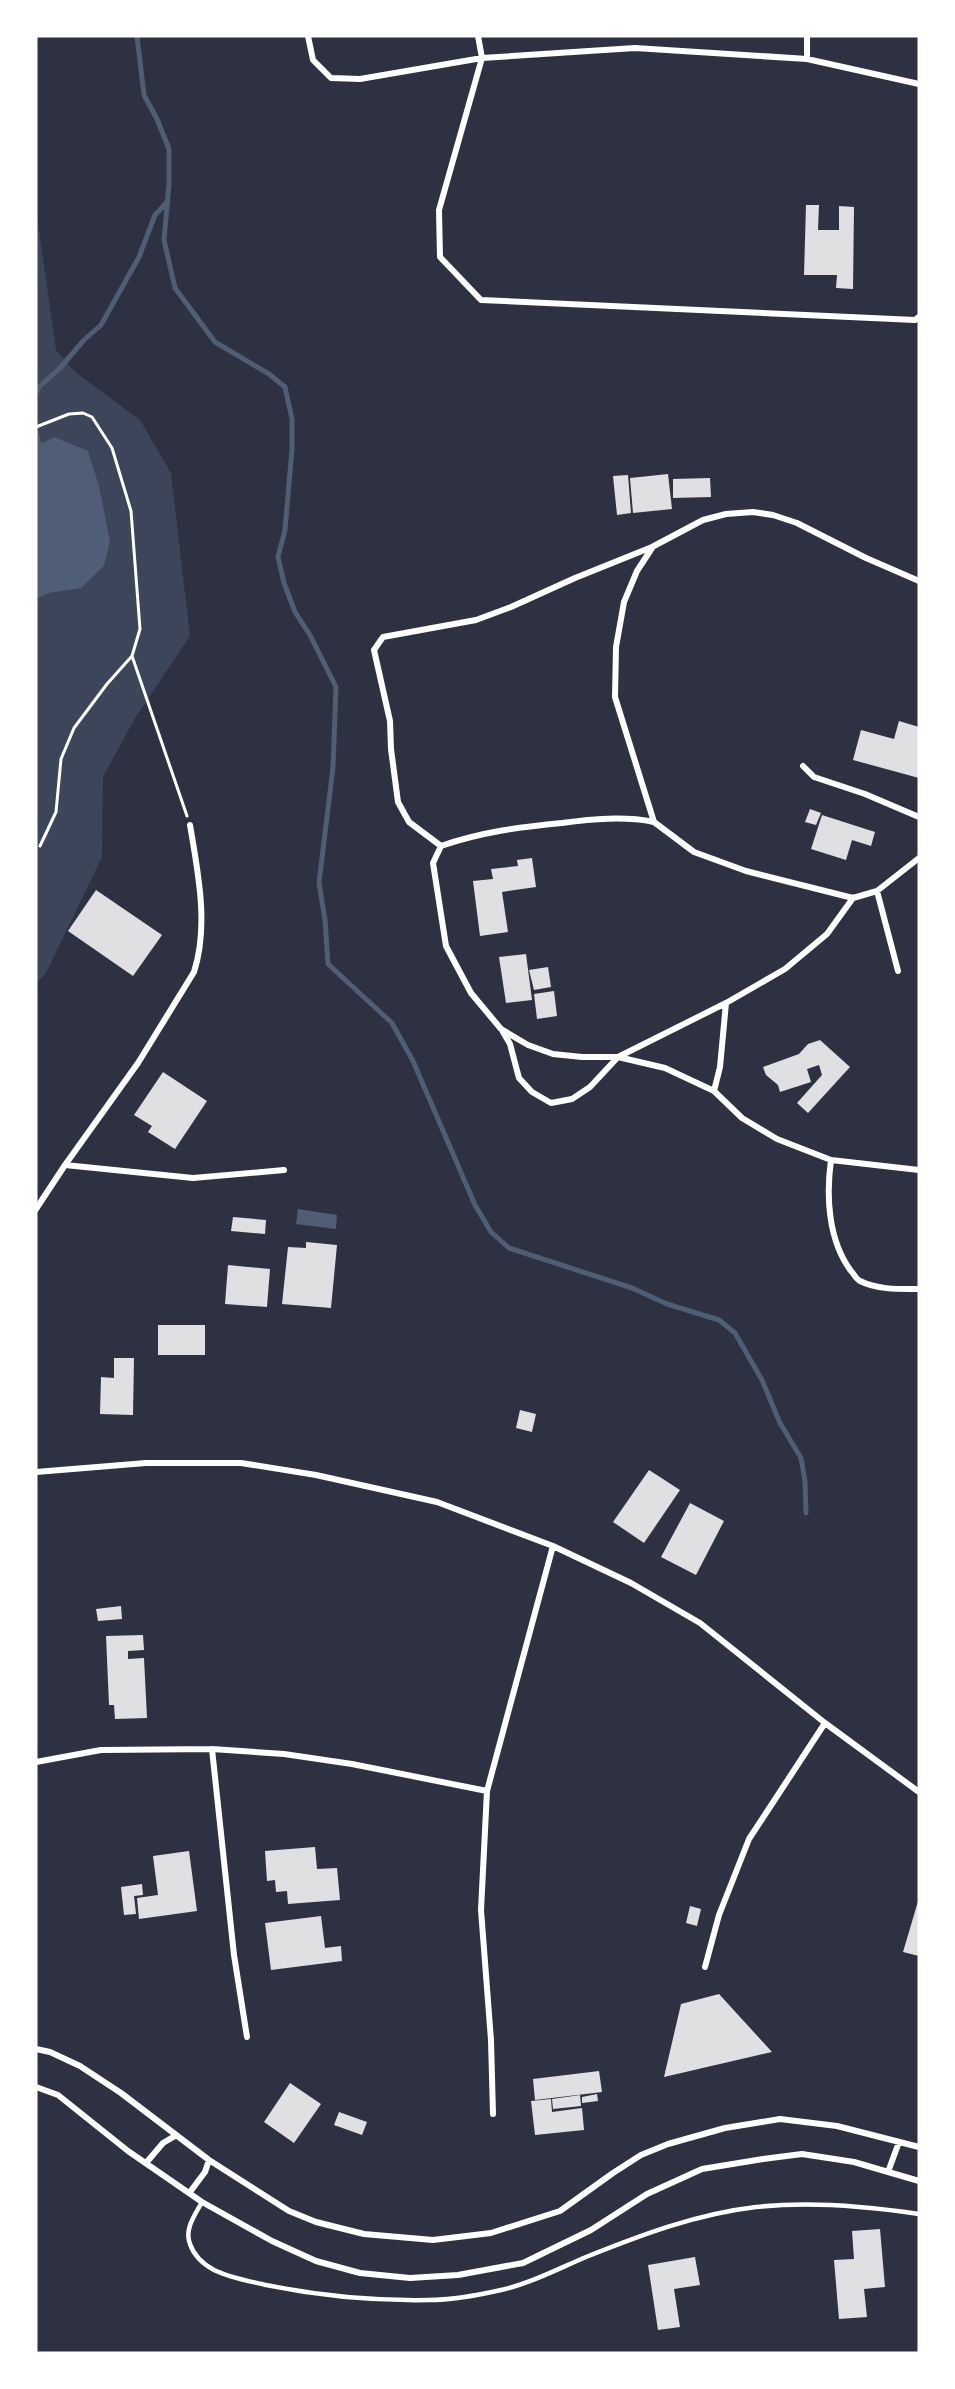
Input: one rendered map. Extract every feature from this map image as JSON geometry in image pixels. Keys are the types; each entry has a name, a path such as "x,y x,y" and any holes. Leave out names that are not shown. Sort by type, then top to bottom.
{"street":[{"path":"308,36 313,60 331,78 360,79 482,57 635,48 807,59 919,84"},
{"path":"478,36 482,57 439,210 440,257 482,300 915,320 919,317"},
{"path":"807,36 807,59"},
{"path":"441,846 409,822 398,801 390,721 374,650 383,637 476,620 511,608 575,578 652,547 703,519 726,514 753,512 773,515 797,523 866,558 919,581"},
{"path":"652,547 637,571 624,602 616,647 615,696 654,822"},
{"path":"803,766 814,777 865,794 919,817"},
{"path":"853,898 827,934 785,969 726,1003 618,1057 590,1087 572,1099 551,1103 532,1092 519,1078 510,1044 459,974 446,946 433,863 441,846 468,837 504,829 585,820 635,818 654,822 694,852 746,871 853,898 877,891 919,858"},
{"path":"36,1209 138,1063 194,972 200,949 201,916 190,825"},
{"path":"877,891 898,972"},
{"path":"714,1090 720,1068 726,1003"},
{"path":"501,1029 528,1045 553,1054 618,1057 665,1068 714,1090 742,1118 777,1139 831,1160 919,1170"},
{"path":"831,1160 828,1182 831,1222 841,1258 858,1280 891,1289 919,1289"},
{"path":"65,1165 193,1178 284,1170"},
{"path":"36,1472 146,1462 241,1463 316,1475 437,1502 553,1546 631,1583 700,1623 825,1723 919,1792"},
{"path":"493,2114 481,1910 488,1791 553,1546"},
{"path":"705,1967 719,1915 749,1839 825,1723"},
{"path":"36,1762 101,1750 213,1749 284,1754 419,1776 488,1791"},
{"path":"213,1749 234,1955 247,2037"},
{"path":"36,2049 50,2052 80,2066 121,2092 175,2136 289,2211 316,2223 364,2234 433,2240 491,2233 560,2211 641,2155 668,2144 725,2128 780,2120 837,2126 919,2147"},
{"path":"36,2087 58,2095 128,2151 202,2202 272,2241 316,2261 360,2273 410,2277 458,2276 524,2263 591,2230 647,2194 702,2169 802,2154 854,2162 919,2181"},
{"path":"146,2163 163,2143 175,2136"},
{"path":"888,2172 899,2142"},
{"path":"190,2192 202,2177 209,2160"}],"lane":[{"path":"202,2202 189,2226 188,2237 190,2246 200,2261 215,2270 241,2279 289,2289 374,2300 432,2300 503,2290 632,2239 693,2219 757,2207 823,2205 887,2209 919,2214"}],"path":[{"path":"37,426 69,414 83,413 92,417 112,448 131,511 140,629 132,656 107,684 74,728 61,759 56,812 40,846"},
{"path":"132,656 190,825"}],"shaded area":[{"path":"36,209 56,350 75,372 140,420 171,473 190,636 135,718 103,777 102,857 46,973 36,984"},
{"path":"54,437 88,451 99,486 110,541 104,566 81,588 49,593 36,599 36,446"},
{"path":"298,1209 337,1215 336,1229 296,1224"}],"building":[{"path":"806,205 819,205 818,230 839,230 839,206 854,207 853,289 836,288 837,275 804,275"},
{"path":"668,474 672,509 633,513 630,478"},
{"path":"628,475 631,513 617,515 613,476"},
{"path":"710,478 711,497 673,498 673,479"},
{"path":"899,721 919,727 919,778 853,760 861,730 894,739"},
{"path":"810,809 821,813 816,825 805,822"},
{"path":"822,815 875,832 871,846 852,840 846,860 811,849"},
{"path":"532,858 536,887 502,892 508,932 480,936 473,881 493,879 491,869 518,866 517,860"},
{"path":"96,890 162,935 133,976 68,931"},
{"path":"526,954 532,1000 506,1003 499,957"},
{"path":"548,967 551,987 534,990 529,970"},
{"path":"554,991 557,1016 537,1019 534,994"},
{"path":"820,1040 850,1067 808,1113 797,1103 822,1075 819,1065 807,1069 811,1082 780,1092 778,1085 766,1075 763,1067 799,1054 808,1044"},
{"path":"163,1072 207,1101 175,1149 148,1132 152,1126 134,1115"},
{"path":"233,1217 266,1220 265,1234 231,1231"},
{"path":"306,1242 337,1245 331,1308 282,1304 288,1247 306,1248"},
{"path":"228,1265 270,1269 267,1307 225,1304"},
{"path":"158,1325 205,1325 205,1355 158,1355"},
{"path":"114,1358 134,1358 133,1415 100,1414 101,1377 114,1378"},
{"path":"520,1410 536,1414 532,1432 516,1428"},
{"path":"649,1470 680,1490 644,1543 613,1522"},
{"path":"690,1503 724,1521 696,1575 661,1557"},
{"path":"121,1606 122,1619 98,1621 96,1609"},
{"path":"143,1635 144,1650 128,1651 128,1659 144,1658 147,1718 115,1719 114,1705 109,1705 106,1636"},
{"path":"315,1847 317,1869 337,1868 340,1900 288,1904 287,1891 276,1892 275,1880 267,1881 265,1851"},
{"path":"189,1851 197,1911 139,1919 137,1898 158,1895 153,1856"},
{"path":"142,1884 143,1895 134,1896 136,1914 124,1915 121,1887"},
{"path":"919,1898 919,1956 903,1952"},
{"path":"690,1906 701,1909 697,1926 686,1923"},
{"path":"321,1916 325,1948 341,1946 342,1961 271,1970 265,1923"},
{"path":"719,1994 772,2052 664,2077 681,2004"},
{"path":"599,2071 602,2092 535,2100 533,2079"},
{"path":"290,2083 321,2104 294,2143 264,2122"},
{"path":"597,2094 598,2101 582,2103 582,2097"},
{"path":"580,2095 581,2106 553,2109 552,2099"},
{"path":"551,2099 552,2112 582,2108 584,2130 535,2135 531,2101"},
{"path":"339,2112 367,2122 362,2135 334,2125"},
{"path":"880,2229 885,2287 864,2289 867,2317 839,2319 834,2260 854,2259 852,2231"},
{"path":"695,2257 700,2285 674,2289 680,2327 658,2330 648,2265"}],"waterway":[{"path":"137,36 144,95 169,149 169,184 164,240 175,288 215,342 269,374 285,387 292,419 292,449 285,530 278,557 284,583 295,612 310,635 336,687 333,767 319,883 325,920 328,964 392,1023 413,1061 475,1205 491,1232 509,1248 632,1288 667,1304 719,1320 735,1333 762,1380 780,1423 801,1458 805,1481 806,1513"},
{"path":"36,393 39,387 101,325 139,257 155,215 168,201"},
{"path":"36,432 39,445"}]}
